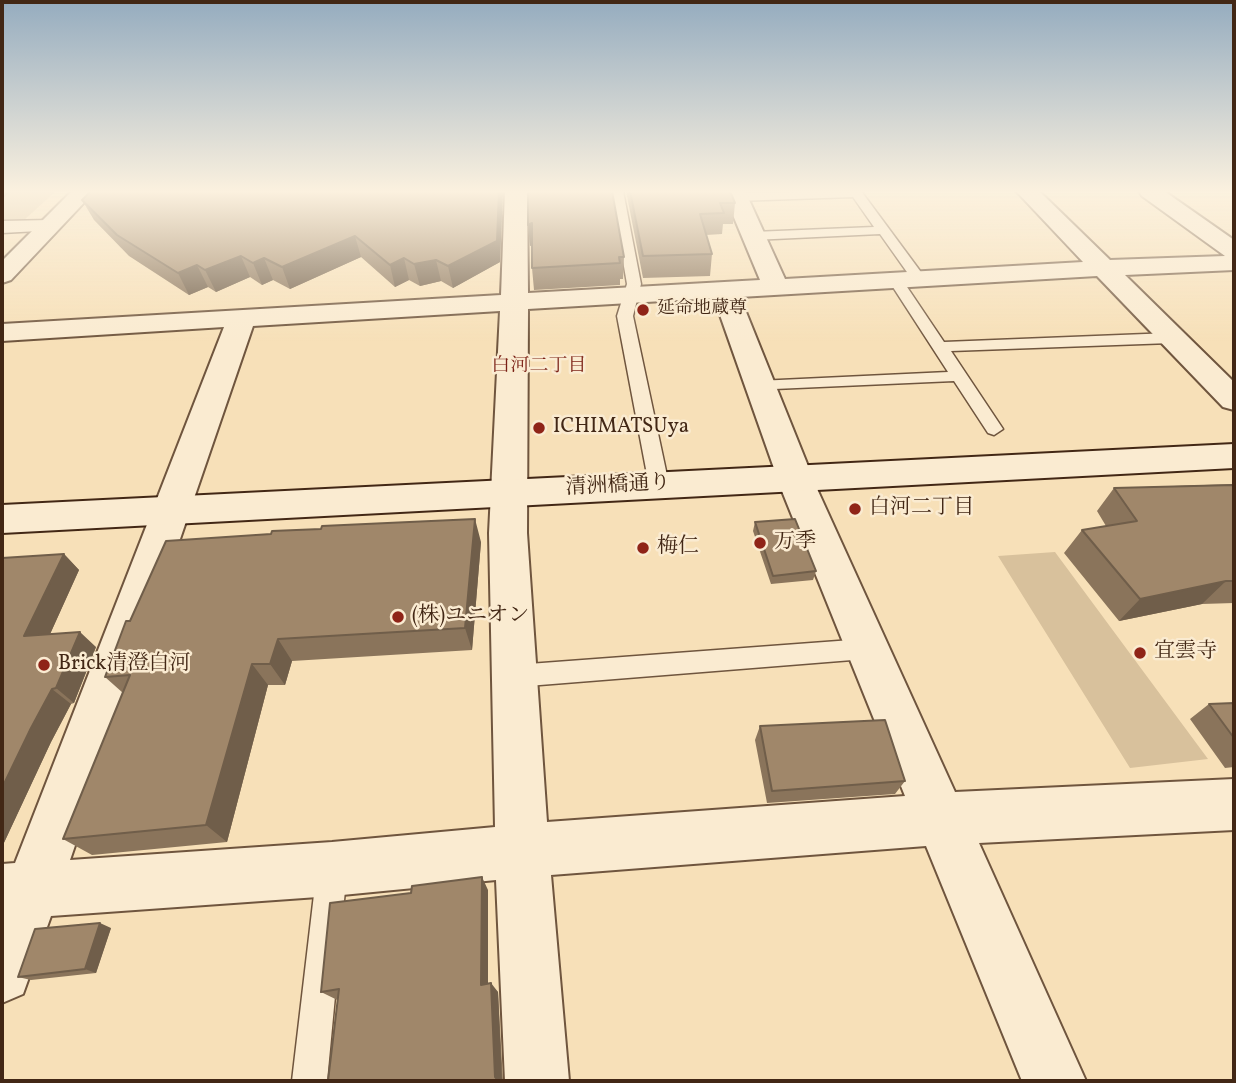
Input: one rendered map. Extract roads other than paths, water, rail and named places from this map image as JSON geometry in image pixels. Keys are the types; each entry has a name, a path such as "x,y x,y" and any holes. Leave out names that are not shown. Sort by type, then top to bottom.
{"street":[{"path":"2,275 35,242"},
{"path":"515,242 508,533 522,851 537,1081"},
{"path":"755,242 776,288"},
{"path":"1076,242 1234,400"},
{"path":"2,332 1102,268 1234,263"},
{"path":"725,291 758,386 865,649 1054,1081"},
{"path":"2,973 17,891 172,510 242,318"},
{"name":"清洲橋通り","path":"2,519 1234,456"},
{"path":"17,891 332,869 522,851 941,819 1234,804"}],"lane":[{"path":"626,242 634,284 628,296 625,316 659,485"},
{"path":"889,242 940,347 994,429"},
{"path":"940,347 1171,338"},
{"path":"758,386 959,376"},
{"path":"515,676 865,649"},
{"path":"309,1081 332,869"}],"place":[{"name":"延命地蔵尊","path":"643,310"},
{"name":"ICHIMATSUya","path":"539,428"},
{"name":"白河二丁目","path":"855,509"},
{"name":"万季","path":"760,543"},
{"name":"梅仁","path":"643,548"},
{"name":"(株)ユニオン","path":"398,617"},
{"name":"宜雲寺","path":"1140,653"},
{"name":"Brick清澄白河","path":"44,665"}],"district":[{"name":"白河二丁目","path":"539,368"}]}
